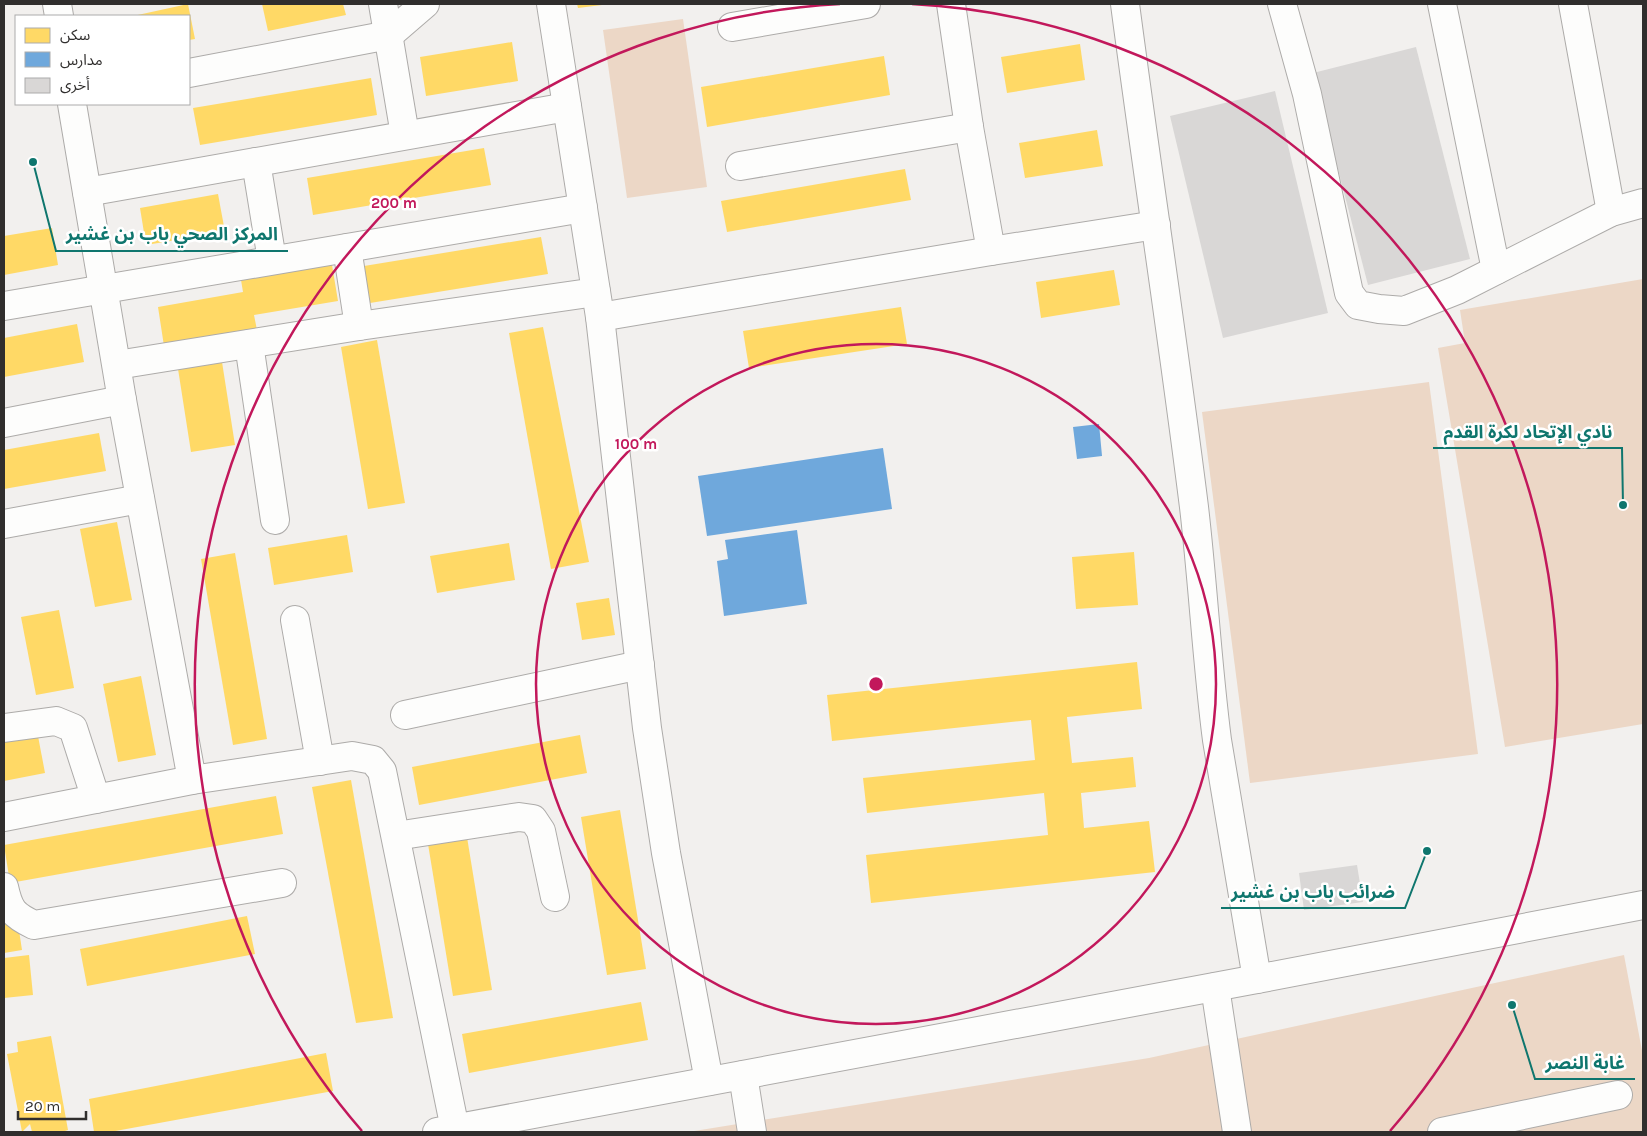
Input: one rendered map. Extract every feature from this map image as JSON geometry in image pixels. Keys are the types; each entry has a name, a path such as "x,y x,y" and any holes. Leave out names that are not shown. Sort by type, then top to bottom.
{"street":[{"path":"383,4 405,135"},
{"path":"190,73 388,35 425,4"},
{"path":"551,4 598,304 647,728 666,853 709,1081"},
{"path":"732,27 866,4"},
{"path":"951,4 969,127 991,251"},
{"path":"1125,4 1175,358 1196,528 1213,712 1257,979"},
{"path":"1282,4 1308,94 1349,293 1358,304 1379,309 1404,311 1457,290 1611,212 1643,203"},
{"path":"1442,4 1496,270"},
{"path":"1573,4 1611,212"},
{"path":"72,105 122,400 192,780"},
{"path":"87,192 567,106"},
{"path":"740,166 969,127"},
{"path":"256,162 272,260"},
{"path":"4,306 583,208"},
{"path":"117,365 359,326 598,304 991,251 1156,225"},
{"path":"347,248 359,326"},
{"path":"249,344 275,520"},
{"path":"4,423 122,400"},
{"path":"4,524 140,499"},
{"path":"295,620 320,761"},
{"path":"405,715 640,665"},
{"path":"4,728 56,721 73,728 96,799"},
{"path":"4,817 192,780 352,756 373,760 382,771 396,836 446,1130 1215,987 1643,905"},
{"path":"396,836 519,817 533,818 541,831 555,897"},
{"path":"4,888 8,906 20,918 34,925 282,883"},
{"path":"1215,987 1237,1132"},
{"path":"742,1075 752,1132"},
{"path":"1442,1132 1618,1095"}],"shaded area":[{"path":"683,19 707,187 627,198 603,30"},
{"path":"1643,279 1643,724 1505,747 1438,348 1465,343 1460,310"},
{"path":"1429,382 1478,754 1250,783 1202,412"},
{"path":"1624,955 1643,1056 1643,1132 688,1132 1149,1058"}],"building: سكن":[{"path":"188,4 195,39 190,40 190,15 138,15"},
{"path":"262,4 343,4 346,15 268,31"},
{"path":"577,4 602,4 602,5 578,8"},
{"path":"512,42 518,81 426,96 420,57"},
{"path":"1080,44 1085,80 1007,93 1001,57"},
{"path":"884,56 890,95 707,127 701,87"},
{"path":"371,78 377,115 200,145 193,108"},
{"path":"1097,130 1103,166 1025,178 1019,143"},
{"path":"484,148 491,185 313,215 307,178"},
{"path":"905,169 911,200 727,232 721,201"},
{"path":"218,194 225,232 146,245 140,208"},
{"path":"52,228 58,265 4,275 4,236"},
{"path":"541,237 548,274 370,303 364,266"},
{"path":"332,265 338,301 254,315 257,330 164,346 158,307 243,292 241,280"},
{"path":"1114,270 1120,305 1041,318 1036,282"},
{"path":"901,307 907,344 749,368 743,331"},
{"path":"77,324 84,362 4,377 4,338"},
{"path":"543,327 589,562 551,569 509,333"},
{"path":"377,340 405,503 368,509 341,347"},
{"path":"222,362 235,445 191,452 178,369"},
{"path":"99,433 106,471 4,489 4,450"},
{"path":"117,522 132,600 95,607 80,529"},
{"path":"347,535 353,572 274,585 268,548"},
{"path":"509,543 515,580 437,593 430,556"},
{"path":"1134,552 1138,605 1076,609 1072,557"},
{"path":"235,553 267,739 233,745 201,559"},
{"path":"609,598 615,635 582,640 576,603"},
{"path":"59,610 74,688 36,695 21,617"},
{"path":"1137,662 1142,709 1067,717 1072,763 1133,757 1136,787 1081,793 1084,828 1149,821 1155,872 871,903 866,855 1048,835 1044,793 867,813 863,778 1035,760 1031,720 832,741 827,695"},
{"path":"141,676 156,755 118,762 103,684"},
{"path":"580,735 587,773 419,805 412,767"},
{"path":"38,736 45,773 4,781 4,742"},
{"path":"351,780 393,1018 356,1023 312,787"},
{"path":"276,796 283,834 10,883 4,845"},
{"path":"620,810 646,969 607,975 581,817"},
{"path":"466,831 492,990 453,996 427,838"},
{"path":"247,916 255,954 87,986 80,949"},
{"path":"17,917 22,950 4,953 4,919"},
{"path":"29,955 33,995 4,998 4,958"},
{"path":"641,1002 648,1040 469,1073 462,1034"},
{"path":"51,1036 68,1130 62,1132 32,1132 30,1124 22,1132 7,1054 18,1052 17,1042"},
{"path":"326,1053 333,1091 110,1132 94,1132 89,1099"}],"building: مدارس":[{"path":"1099,424 1102,456 1077,459 1073,427"},
{"path":"883,448 892,509 707,536 698,476"},
{"path":"797,530 807,604 724,616 717,561 728,559 725,540"}],"building: أخرى":[{"path":"1416,47 1470,259 1368,285 1313,73"},
{"path":"1275,91 1328,313 1223,338 1170,116"},
{"path":"1357,865 1363,902 1304,910 1299,873"}],"place":[{"name":"المركز الصحي باب بن غشير","path":"33,162"},
{"name":"نادي الإتحاد لكرة القدم","path":"1623,505"},
{"name":"ضرائب باب بن غشير","path":"1427,851"},
{"name":"غابة النصر","path":"1512,1005"}]}
